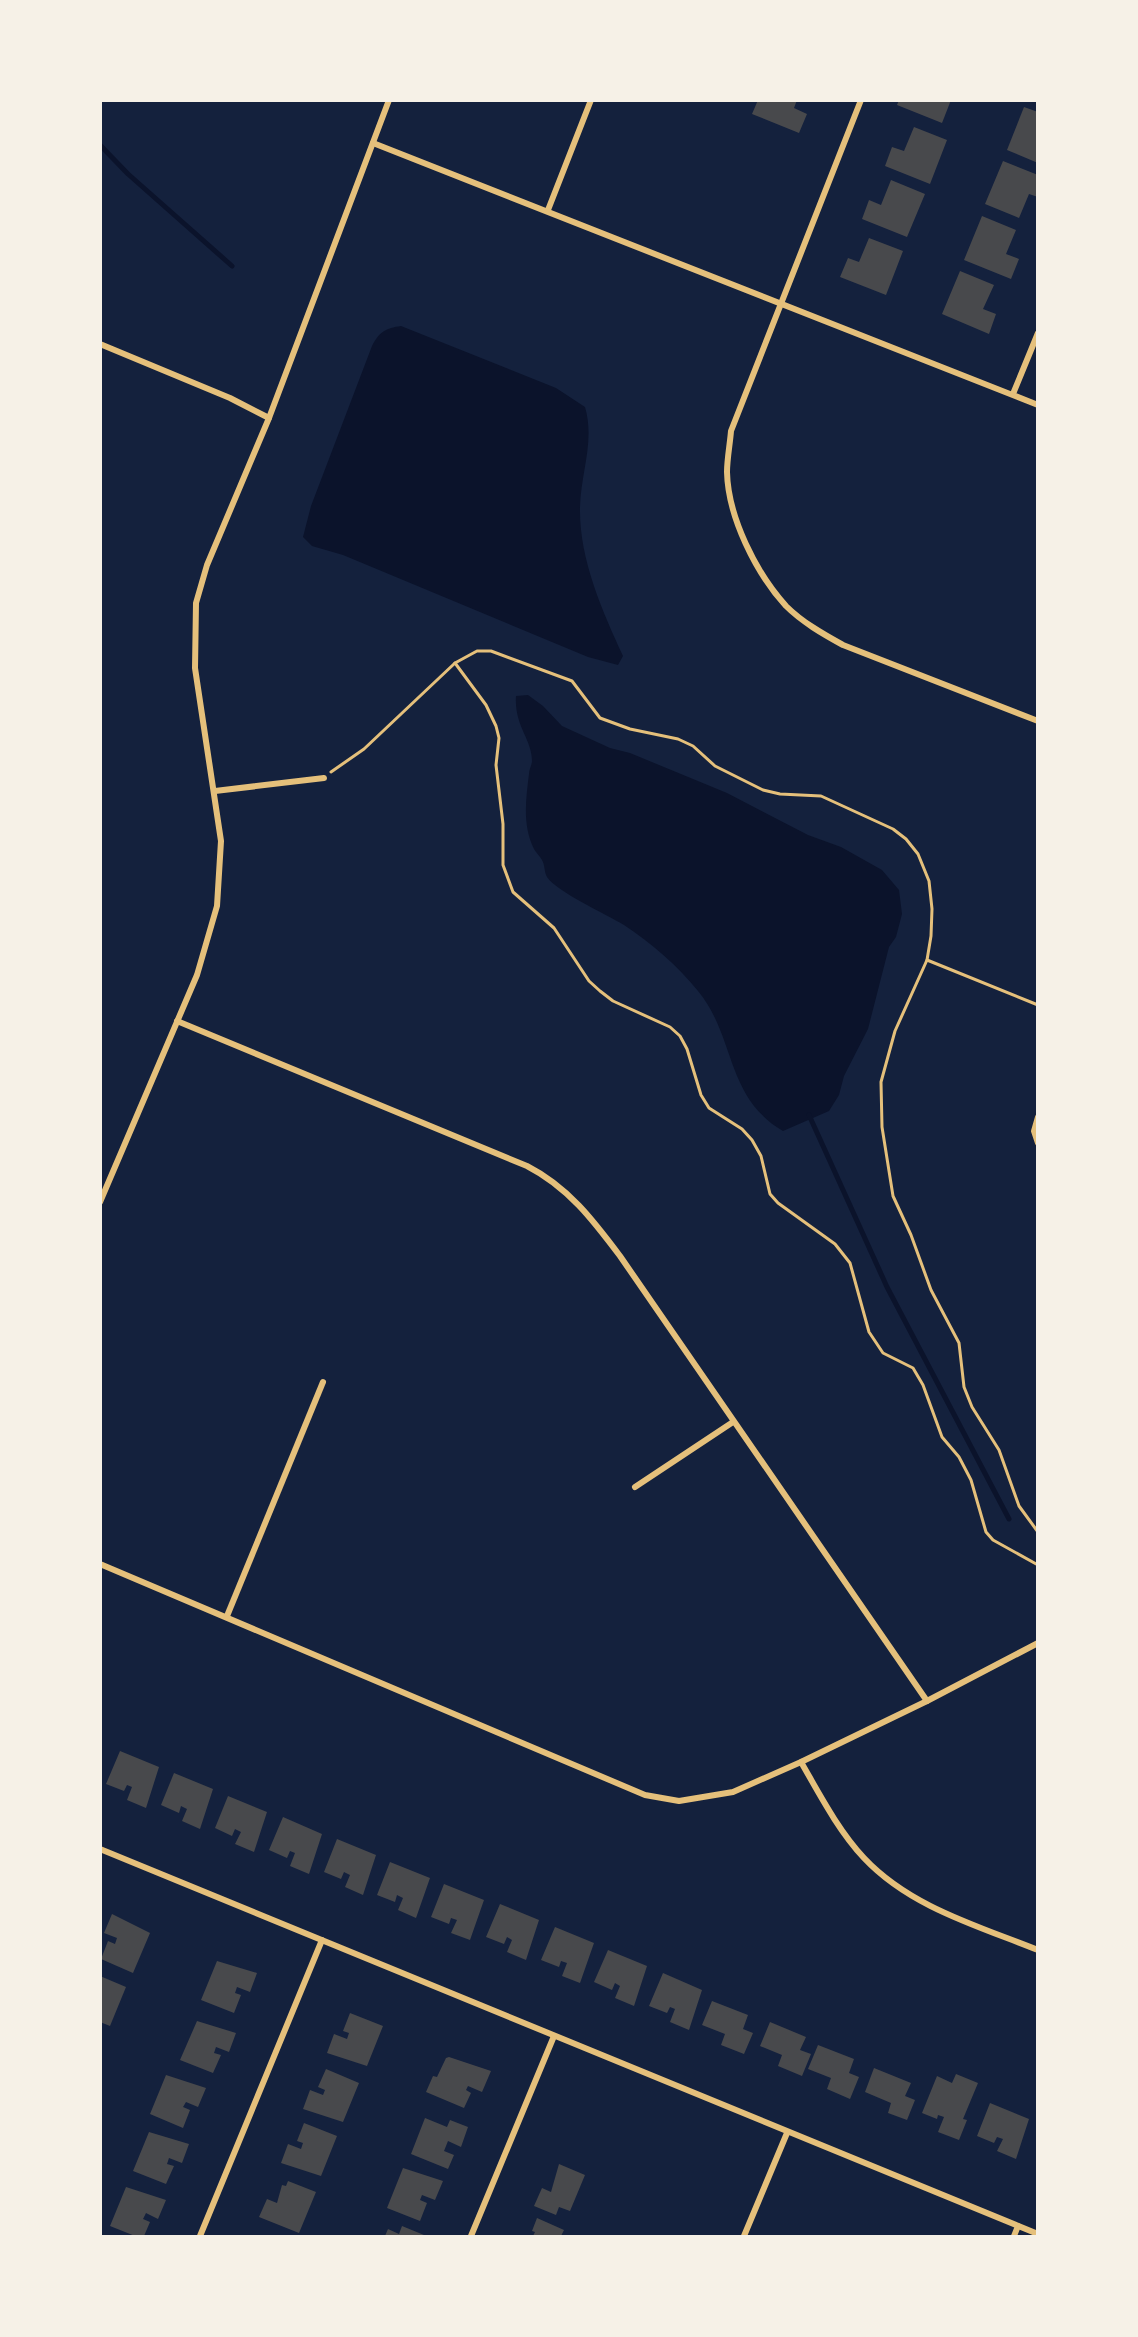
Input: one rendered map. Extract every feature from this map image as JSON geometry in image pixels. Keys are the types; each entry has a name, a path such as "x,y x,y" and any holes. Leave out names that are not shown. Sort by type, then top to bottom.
{"street":[{"path":"100,1202 204,957 218,906 221,841 195,668 196,603 207,566 269,418 389,100"},
{"path":"548,210 591,100"},
{"path":"861,100 731,431 727,472 735,518 759,567 786,605 813,628 843,645 1038,722"},
{"path":"373,143 548,210 1038,405"},
{"path":"1013,394 1038,333"},
{"path":"100,344 230,398 269,418"},
{"path":"215,791 324,778"},
{"path":"177,1021 549,1177 593,1220 927,1701"},
{"path":"1038,1117 1034,1131 1038,1143"},
{"path":"227,1616 323,1382"},
{"path":"635,1487 733,1422"},
{"path":"100,1564 645,1795 679,1801 733,1792 927,1701 1038,1643"},
{"path":"801,1762 832,1816 857,1849 894,1885 937,1909 1038,1950"},
{"path":"100,1849 787,2133 1038,2234"},
{"path":"200,2236 322,1940"},
{"path":"471,2236 554,2036"},
{"path":"744,2236 787,2133"},
{"path":"1014,2236 1018,2226"}],"path":[{"path":"324,778 363,749 455,663 477,651 491,651 560,674 572,681 583,691 600,718 630,729 678,739 693,746 715,766 763,790 780,794 821,796 892,829 906,838 918,855 929,881 932,936 927,960 895,1031 880,1082 882,1127 893,1196 911,1235 931,1290 959,1343 964,1387 972,1407 999,1450 1019,1506 1038,1532"},
{"path":"455,663 486,705 496,726 499,738 496,765 503,824 503,866 513,892 554,928 589,981 600,991 612,1001 670,1028 680,1036 687,1049 701,1095 709,1107 742,1129 752,1140 761,1156 770,1194 778,1203 835,1244 850,1263 869,1332 883,1353 913,1368 923,1385 942,1437 958,1457 971,1480 986,1532 993,1540 1038,1565"},
{"path":"927,960 1038,1005"}],"water":[{"path":"401,326 556,388 585,407 589,432 580,507 583,546 593,584 623,656 618,665 588,657 343,555 312,546 303,537 311,506 372,346 384,331"},
{"path":"528,695 543,706 562,726 610,748 630,753 727,793 808,835 841,847 882,870 899,890 902,914 896,937 889,947 868,1029 844,1076 839,1095 829,1111 783,1131 764,1117 741,1084 710,1009 682,973 634,932 571,896 547,877 543,862 530,840 526,821 529,772 532,761 518,716 516,696"}],"building":[{"path":"758,100 797,100 794,108 807,114 799,133 752,114"},
{"path":"899,100 951,100 942,123 897,105"},
{"path":"1024,107 1038,112 1038,163 1007,150"},
{"path":"914,127 947,140 930,184 885,166 892,147 904,151"},
{"path":"1003,161 1038,175 1038,197 1029,194 1019,218 985,204"},
{"path":"891,180 925,194 907,237 862,219 869,200 881,205"},
{"path":"982,216 1016,230 1006,254 1019,259 1011,279 964,260"},
{"path":"869,238 903,251 886,295 840,277 848,258 859,262"},
{"path":"960,271 994,285 983,309 996,314 989,334 942,314"},
{"path":"120,1751 159,1767 146,1808 127,1800 132,1787 127,1785 124,1791 106,1784"},
{"path":"174,1773 213,1789 200,1829 182,1821 187,1809 181,1806 179,1813 161,1805"},
{"path":"228,1796 267,1812 254,1852 235,1844 241,1832 235,1829 232,1836 215,1828"},
{"path":"283,1817 322,1834 309,1874 290,1866 295,1853 290,1851 287,1858 269,1850"},
{"path":"337,1839 376,1855 363,1895 345,1887 350,1875 344,1872 341,1879 324,1872"},
{"path":"390,1862 430,1878 416,1918 398,1910 403,1898 397,1895 395,1902 377,1895"},
{"path":"444,1884 484,1900 470,1940 451,1933 457,1920 451,1918 449,1924 431,1917"},
{"path":"500,1904 539,1920 526,1960 507,1952 512,1940 507,1937 504,1944 486,1937"},
{"path":"112,1914 150,1933 133,1973 101,1959 108,1941 115,1944 117,1938 104,1933"},
{"path":"555,1927 594,1943 580,1983 562,1976 567,1963 561,1961 559,1967 541,1960"},
{"path":"608,1950 647,1966 634,2006 615,1998 620,1986 615,1983 612,1990 594,1982"},
{"path":"217,1961 257,1973 250,1992 237,1987 235,1993 241,1995 234,2013 201,2000"},
{"path":"663,1973 702,1990 689,2030 670,2022 675,2009 670,2007 667,2013 649,2006"},
{"path":"100,1976 126,1987 110,2026 100,2022"},
{"path":"712,2001 748,2015 743,2029 753,2033 744,2054 721,2045 725,2034 702,2025"},
{"path":"350,2013 383,2026 367,2066 327,2053 334,2034 347,2039 349,2033 343,2031"},
{"path":"197,2021 236,2033 229,2052 216,2047 214,2053 221,2055 213,2073 180,2060"},
{"path":"770,2022 806,2037 800,2050 811,2054 802,2076 778,2066 782,2055 760,2046"},
{"path":"818,2045 854,2059 849,2073 859,2077 850,2099 827,2089 831,2078 808,2069"},
{"path":"446,2058 491,2071 482,2092 468,2086 466,2090 471,2093 464,2108 426,2092 433,2076 437,2077"},
{"path":"874,2068 911,2083 905,2096 915,2100 907,2120 888,2113 891,2103 865,2092"},
{"path":"326,2069 359,2083 343,2122 303,2109 310,2090 323,2095 325,2090 318,2087"},
{"path":"956,2074 978,2083 963,2119 967,2120 959,2140 938,2132 944,2117 938,2115 937,2119 922,2113 937,2076 952,2083"},
{"path":"166,2075 206,2088 198,2107 186,2102 183,2107 190,2110 183,2128 150,2114"},
{"path":"990,2103 1029,2119 1016,2159 997,2151 1003,2139 997,2137 994,2143 977,2136"},
{"path":"425,2118 447,2127 450,2120 468,2127 461,2147 448,2141 444,2151 454,2155 448,2169 411,2154"},
{"path":"304,2123 337,2136 321,2176 281,2163 288,2144 301,2149 303,2143 297,2141"},
{"path":"149,2132 189,2144 182,2163 169,2158 167,2164 174,2166 166,2184 133,2171"},
{"path":"559,2164 585,2175 570,2211 559,2207 556,2215 534,2206 542,2188 551,2192"},
{"path":"403,2168 443,2181 435,2200 422,2195 420,2200 427,2203 420,2221 387,2208"},
{"path":"288,2181 316,2192 299,2233 259,2217 267,2199 277,2203 282,2185 286,2186"},
{"path":"126,2187 166,2200 158,2219 146,2213 143,2219 150,2222 144,2236 135,2236 110,2226"},
{"path":"537,2218 564,2230 561,2236 533,2236 535,2232 532,2231"},
{"path":"402,2226 424,2235 385,2236 388,2229 399,2234"}],"waterway":[{"path":"100,145 128,174 232,266"},
{"path":"809,1115 887,1287 1009,1519"}]}
